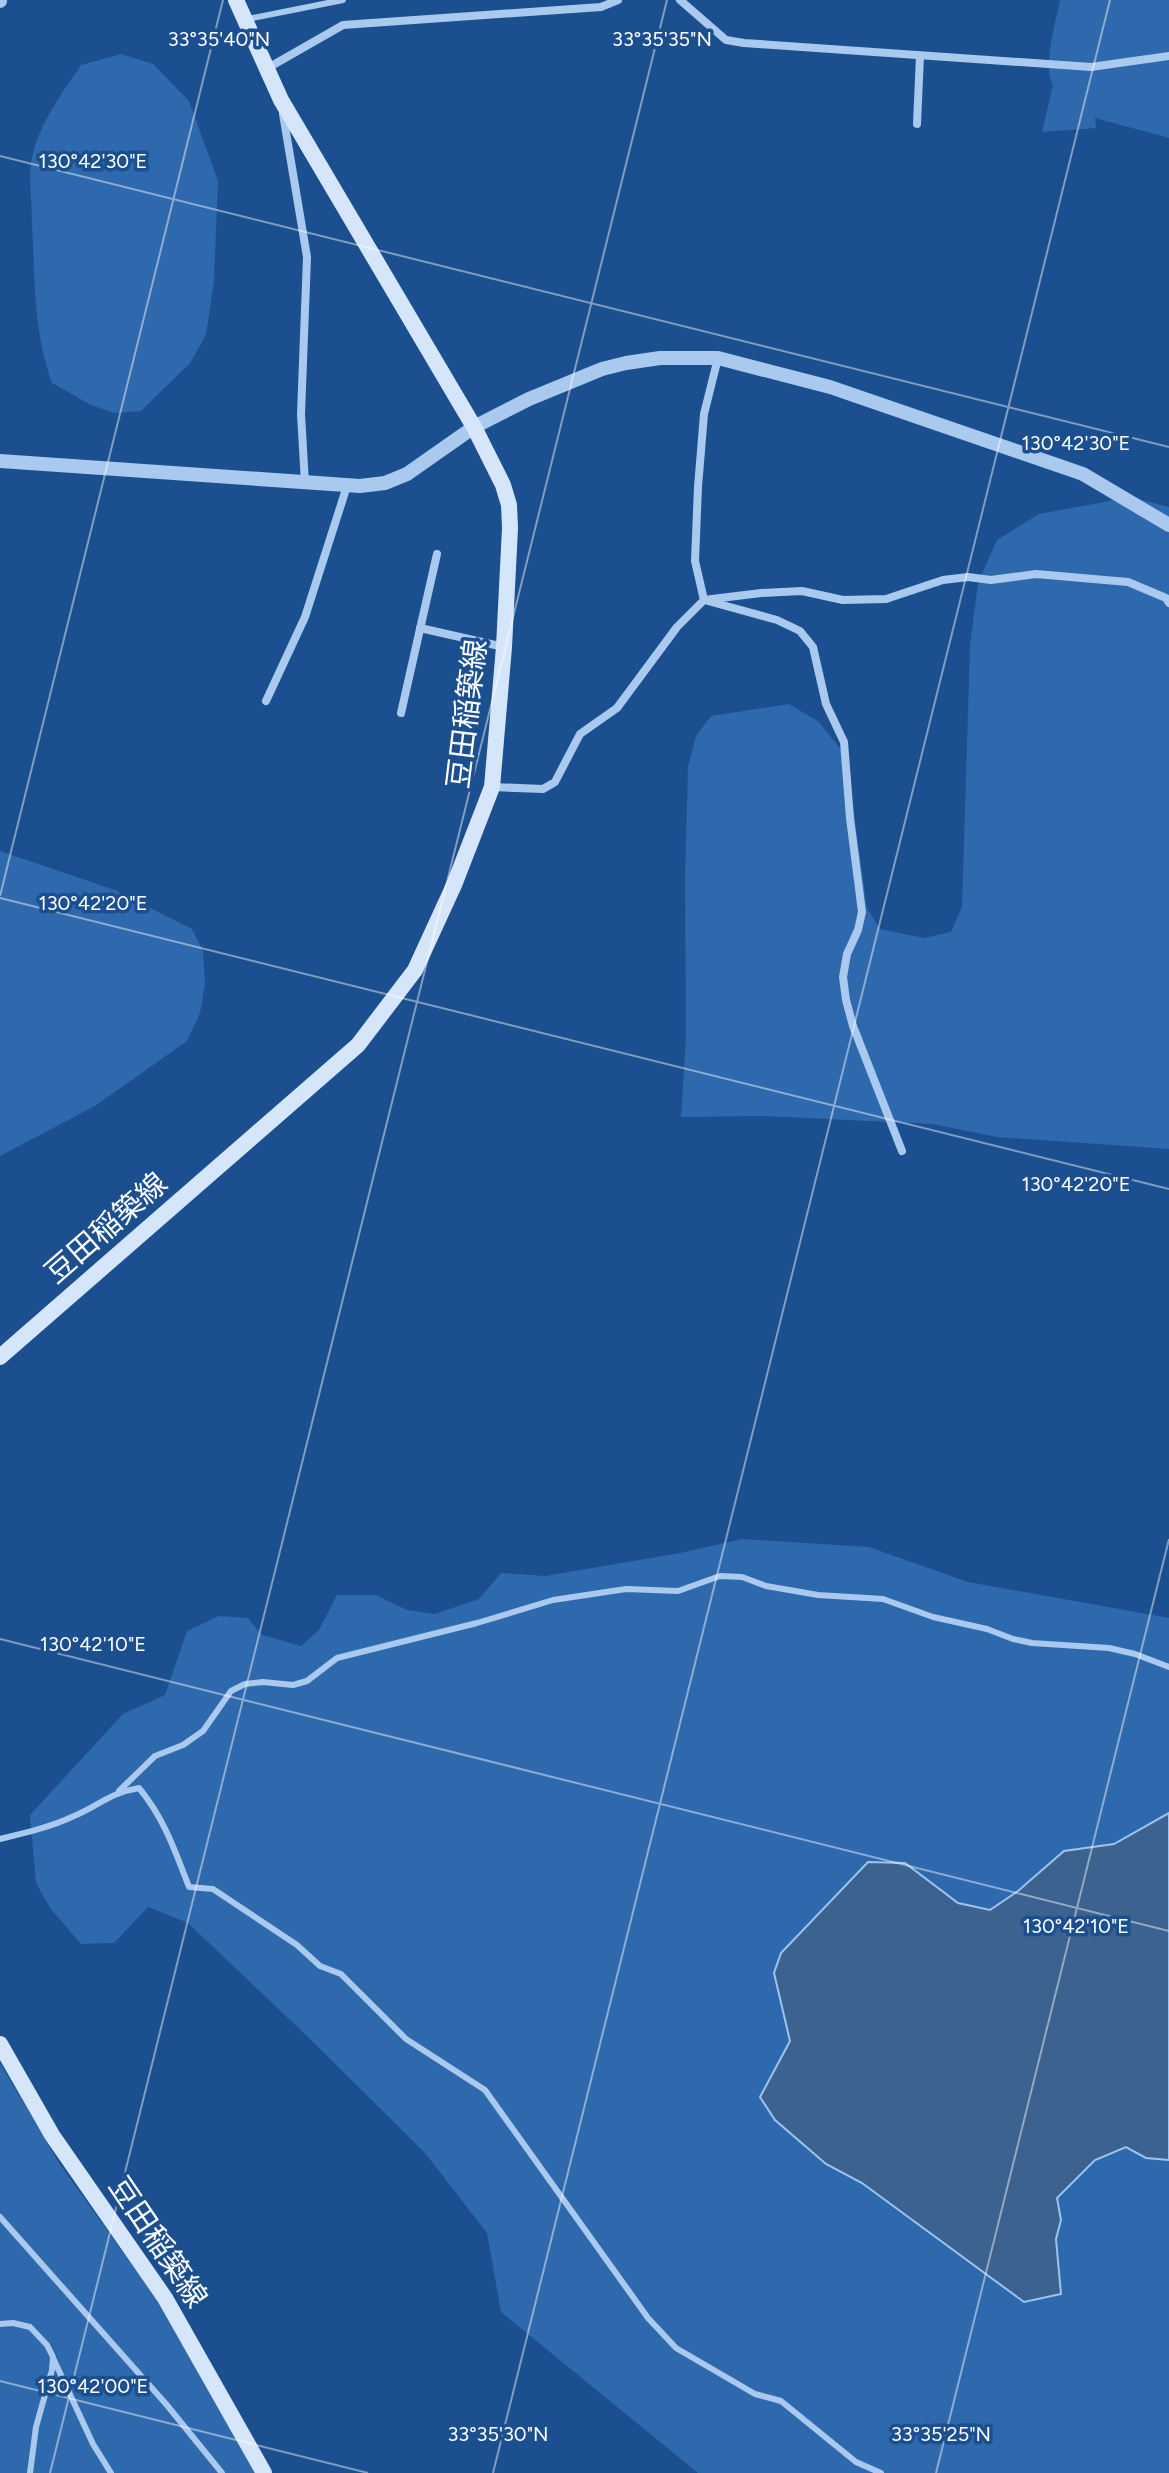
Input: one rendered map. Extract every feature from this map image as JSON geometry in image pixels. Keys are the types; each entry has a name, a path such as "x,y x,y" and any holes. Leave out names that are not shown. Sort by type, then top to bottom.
{"main road":[{"name":"豆田稲築線","path":"0,1357 358,1045 415,970 454,885 492,787 510,528 509,505 503,485 474,427 281,100 236,0"},
{"name":"豆田稲築線","path":"0,2044 52,2135 165,2298 264,2473"}],"street":[{"path":"266,70 343,25 601,7 618,0"},
{"path":"680,0 726,40 1091,67 1169,56"},
{"path":"917,124 920,56"},
{"path":"281,100 307,257 301,414 305,483"},
{"path":"0,461 347,486 385,483 407,474 474,427 529,399 602,369 660,358 718,358 830,387 1083,474 1169,525"},
{"path":"704,600 695,561 700,446 704,414 718,358"},
{"path":"266,701 305,617 347,486"},
{"path":"401,713 437,554"},
{"path":"492,787 543,789 555,782 580,734 617,708 677,627 704,600 802,591 843,600 886,599 943,580 968,577 991,580 1036,574 1128,582 1166,598 1169,603"},
{"path":"704,600 777,620 800,631 813,647 826,704 844,742 862,912 847,954 843,977 846,1000 853,1026 902,1151"},
{"path":"420,628 504,647"}],"lane":[{"path":"245,20 343,0"},
{"path":"0,1839 75,1816 119,1791 155,1756 183,1745 203,1731 231,1691 245,1684 293,1685 307,1681 337,1658 477,1623 553,1600 626,1589 678,1591 720,1576 742,1577 766,1586 818,1595 883,1599 933,1617 987,1629 1013,1639 1109,1648 1169,1667"},
{"path":"119,1791 139,1788 153,1805 164,1824 189,1887 213,1889 297,1945 320,1966 341,1974 406,2039 485,2090 648,2318 676,2348 755,2394 781,2401 856,2462 881,2473"},
{"path":"0,2217 166,2404 222,2473"},
{"path":"0,2324 30,2327 47,2345 93,2444 111,2473"},
{"path":"30,2473 36,2427 53,2357"}],"shaded area":[{"path":"1060,0 1169,0 1169,138 1095,118 1096,128 1042,132 1053,85 1049,56"},
{"path":"121,54 153,64 189,101 218,181 214,281 206,335 190,363 141,411 114,413 91,405 52,383 41,343 36,304 30,173 40,132 81,65"},
{"path":"1131,497 1169,507 1169,1149 997,1137 932,1124 764,1116 681,1117 686,1037 688,767 696,736 711,716 789,704 819,722 846,756 867,908 880,929 924,938 951,932 962,907 970,646 978,583 997,540 1039,514"},
{"path":"0,851 115,890 192,929 203,951 205,984 200,1013 187,1041 95,1106 0,1156"},
{"path":"742,1539 869,1547 968,1582 1169,1618 1169,2473 698,2473 501,2312 487,2233 425,2153 188,1923 148,1907 114,1943 81,1944 50,1908 36,1883 30,1815 123,1714 165,1695 187,1631 219,1616 248,1618 262,1635 301,1646 319,1630 337,1595 376,1595 407,1610 435,1614 479,1599 501,1573 545,1576"},
{"path":"1169,1813 1169,2160 1146,2158 1126,2147 1095,2160 1057,2198 1061,2220 1056,2239 1061,2294 1024,2302 862,2183 826,2164 775,2120 760,2097 790,2041 774,1973 781,1953 868,1862 905,1863 958,1903 990,1910 1018,1891 1064,1851 1114,1844"},
{"path":"0,2063 59,2163 165,2311 256,2473 0,2473"}]}
